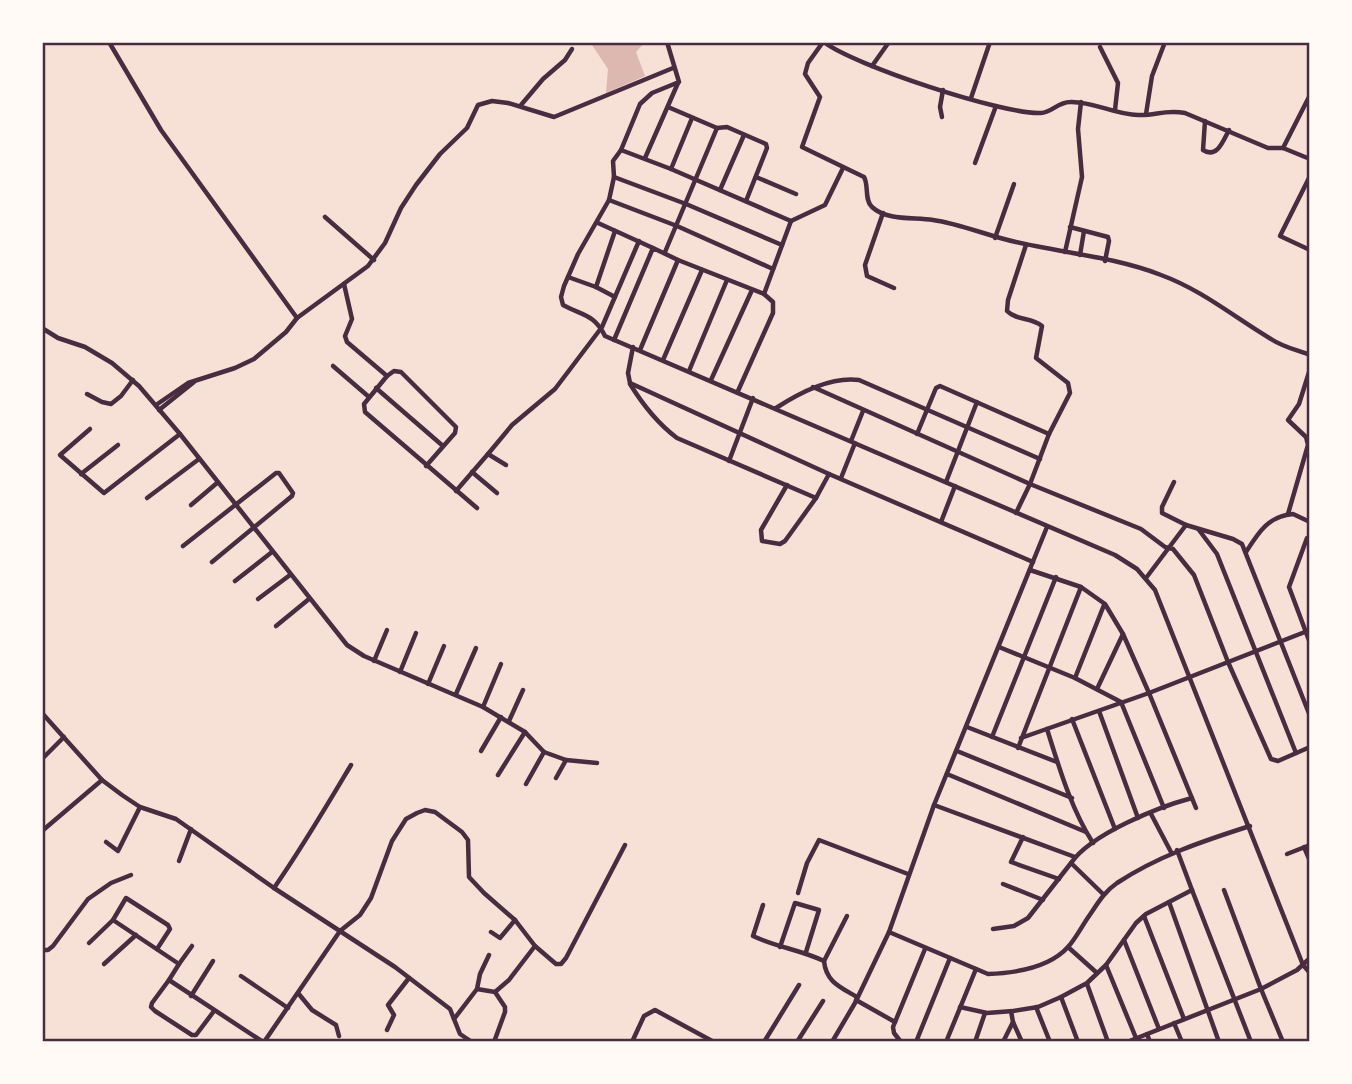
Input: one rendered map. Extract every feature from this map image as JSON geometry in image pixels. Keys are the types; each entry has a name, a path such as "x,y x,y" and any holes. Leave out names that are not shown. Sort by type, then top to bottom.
{"street":[{"path":"109,42 161,130 297,318"},
{"path":"645,158 679,82 667,42"},
{"path":"1310,159 1296,156 1283,148 1268,148 1229,130 1175,111 1138,115 1081,102 1064,102 1041,113 996,106 872,66 823,42 806,69 806,79 820,97 802,147 864,177 869,204 884,213 934,220 995,238 1065,251 1160,274 1200,292 1271,340 1310,355"},
{"path":"872,66 889,42"},
{"path":"971,99 990,42"},
{"path":"1146,114 1152,76 1165,42"},
{"path":"1100,47 1118,83 1115,110"},
{"path":"521,105 572,50"},
{"path":"158,408 183,385 236,368 254,359 286,332 297,318 374,260 416,185 440,154 467,128 478,106 492,101 521,105 547,116 560,116 673,68"},
{"path":"679,82 642,101 621,150 613,161 614,177 609,200 568,277 561,297 563,305 595,320 602,327 603,334 614,340 738,391 1127,562 1146,578 1155,590 1303,965 1310,974"},
{"path":"942,117 940,107 943,90"},
{"path":"1283,148 1310,95"},
{"path":"1065,251 1082,177 1078,129 1081,102"},
{"path":"975,163 996,106"},
{"path":"668,107 717,128 727,127 767,146 746,201"},
{"path":"671,169 692,118"},
{"path":"1205,121 1203,150 1206,153 1211,154 1217,150 1229,130"},
{"path":"665,252 717,128"},
{"path":"720,190 744,135"},
{"path":"621,150 791,221"},
{"path":"764,294 791,221 825,205 844,168"},
{"path":"1310,176 1280,236 1310,250"},
{"path":"614,177 782,245"},
{"path":"756,177 796,194"},
{"path":"995,238 1014,184"},
{"path":"609,200 677,226 773,269"},
{"path":"884,213 865,265 865,272 867,276 894,288"},
{"path":"326,217 374,260"},
{"path":"597,223 678,260 764,294 773,302 773,313 738,391"},
{"path":"1070,228 1109,239 1105,261"},
{"path":"596,287 615,231"},
{"path":"1080,255 1084,231"},
{"path":"456,491 512,425 555,389 602,327 639,242"},
{"path":"1016,513 1049,434 1070,393 1068,383 1036,358 1042,326 1036,321 1008,313 1007,307 1026,245"},
{"path":"614,340 653,248"},
{"path":"640,350 678,260"},
{"path":"663,360 702,270"},
{"path":"568,277 615,297"},
{"path":"689,370 727,279"},
{"path":"344,284 352,318 345,336 347,342 387,376"},
{"path":"712,380 752,290"},
{"path":"42,328 58,338 85,347 120,368 133,380 180,434 346,645 374,661 428,685 456,694 509,721 525,732 544,752 566,760 597,763"},
{"path":"633,347 628,373 630,383 643,406 666,430 677,438 816,498"},
{"path":"333,366 369,397"},
{"path":"1288,514 1308,446 1306,436 1288,420 1299,404 1310,369"},
{"path":"426,466 455,433 456,427 401,372 394,371 364,404 365,412 426,466 477,508"},
{"path":"776,408 813,387 851,379 859,380 1040,459"},
{"path":"87,394 111,404 121,397 133,380"},
{"path":"630,383 741,435 1033,562"},
{"path":"917,434 936,388 940,386 1049,434"},
{"path":"813,387 1030,484 1140,529 1173,549 1192,570 1270,759 1278,761 1310,747"},
{"path":"376,388 443,446"},
{"path":"729,461 753,398"},
{"path":"946,482 977,402"},
{"path":"841,478 863,411"},
{"path":"90,429 60,454 104,493 180,434"},
{"path":"81,474 118,445"},
{"path":"488,454 506,465"},
{"path":"147,498 199,459"},
{"path":"472,472 497,493"},
{"path":"183,546 279,473 293,495 212,562"},
{"path":"787,485 761,530 762,541 780,544 785,541 816,498 829,474"},
{"path":"1174,482 1161,510 1186,525 1238,541 1245,552 1310,716"},
{"path":"191,505 217,483"},
{"path":"941,522 955,486"},
{"path":"1245,552 1264,525 1288,514 1310,522"},
{"path":"1146,578 1186,525"},
{"path":"832,1042 889,932 934,805 1047,527"},
{"path":"1197,528 1217,554 1296,753"},
{"path":"1307,538 1289,587 1308,631 1310,643"},
{"path":"234,580 272,552"},
{"path":"1030,570 1081,587 1105,604 1150,694 1196,807"},
{"path":"258,600 290,575"},
{"path":"992,737 1056,577"},
{"path":"1018,748 1081,587"},
{"path":"276,625 309,599"},
{"path":"1074,678 1105,604"},
{"path":"374,661 387,630"},
{"path":"1021,738 1150,694 1308,631"},
{"path":"400,672 416,633"},
{"path":"1097,689 1122,634"},
{"path":"428,685 444,646"},
{"path":"999,647 1074,678 1121,702 1164,808"},
{"path":"456,694 476,648"},
{"path":"483,707 502,664"},
{"path":"509,721 523,690"},
{"path":"1099,711 1138,818"},
{"path":"42,713 102,780 140,807 176,819 409,978 450,1009 460,1034 472,1042"},
{"path":"481,751 501,717"},
{"path":"1072,719 1115,829"},
{"path":"967,727 1058,762"},
{"path":"1047,729 1072,798 1093,843"},
{"path":"498,775 525,732"},
{"path":"42,759 64,737"},
{"path":"957,751 1072,798"},
{"path":"526,784 544,752"},
{"path":"556,778 566,760"},
{"path":"274,888 306,844 317,818 351,765"},
{"path":"947,774 1086,832"},
{"path":"42,831 102,780"},
{"path":"993,929 1023,922 1075,857 1093,843 1138,818 1192,798"},
{"path":"934,805 1075,857"},
{"path":"106,842 119,850 140,807"},
{"path":"169,981 264,1042 340,931 360,915 371,898 392,841 406,819 425,810 435,812 462,832 468,840 470,877 515,920 535,946 556,964 561,964 625,845"},
{"path":"1151,814 1171,852"},
{"path":"889,932 988,974 1018,971 1045,962 1068,947 1103,894 1117,883 1171,852 1250,826"},
{"path":"179,861 191,829"},
{"path":"1023,837 1011,862 1059,879"},
{"path":"798,893 814,845 819,839 908,874"},
{"path":"1287,853 1307,846 1310,861"},
{"path":"1177,850 1251,1042"},
{"path":"1071,863 1103,894"},
{"path":"42,950 53,946 88,899 111,883 131,875"},
{"path":"1003,884 1043,900"},
{"path":"960,1007 985,1013 1011,1011 1036,1007 1061,998 1087,983 1106,965 1144,916 1192,890"},
{"path":"1224,890 1283,1042"},
{"path":"89,943 113,920 127,898 164,921 170,929 157,949"},
{"path":"1169,902 1219,1042"},
{"path":"780,947 796,903 819,910 806,952"},
{"path":"763,905 753,936 780,947 806,952 824,961"},
{"path":"847,916 824,961 826,973 833,983 856,1000 895,1022"},
{"path":"1144,916 1184,1019"},
{"path":"113,920 179,964"},
{"path":"491,932 500,938 515,920"},
{"path":"104,964 136,934"},
{"path":"1124,939 1159,1029"},
{"path":"192,946 151,1005 192,1035 196,1035 214,1011"},
{"path":"495,992 509,980 535,946"},
{"path":"1068,947 1097,973"},
{"path":"901,1042 894,1033 895,1022 925,949"},
{"path":"454,1019 477,989 480,974 489,955"},
{"path":"916,1042 950,958"},
{"path":"1127,1042 1261,989 1303,965 1310,958"},
{"path":"191,996 213,961"},
{"path":"1106,965 1136,1038"},
{"path":"946,1042 975,969"},
{"path":"241,976 289,1008"},
{"path":"387,1030 394,1015 388,1008 389,1003 409,978"},
{"path":"1087,983 1108,1042"},
{"path":"764,1042 799,985"},
{"path":"477,989 495,992 505,1007 494,1042"},
{"path":"298,993 312,1010 336,1025 339,1036"},
{"path":"1061,998 1078,1042"},
{"path":"797,1042 823,1001"},
{"path":"1036,1007 1050,1042"},
{"path":"632,1042 644,1016 655,1010 713,1042"},
{"path":"1011,1011 1013,1022 1023,1042"},
{"path":"975,1042 985,1013"},
{"path":"1003,1042 1013,1022"},
{"path":"1174,1023 1182,1042"},
{"path":"1147,1034 1150,1042"}],"shaded area":[{"path":"590,42 645,42 636,52 645,76 606,93 608,69"}]}
